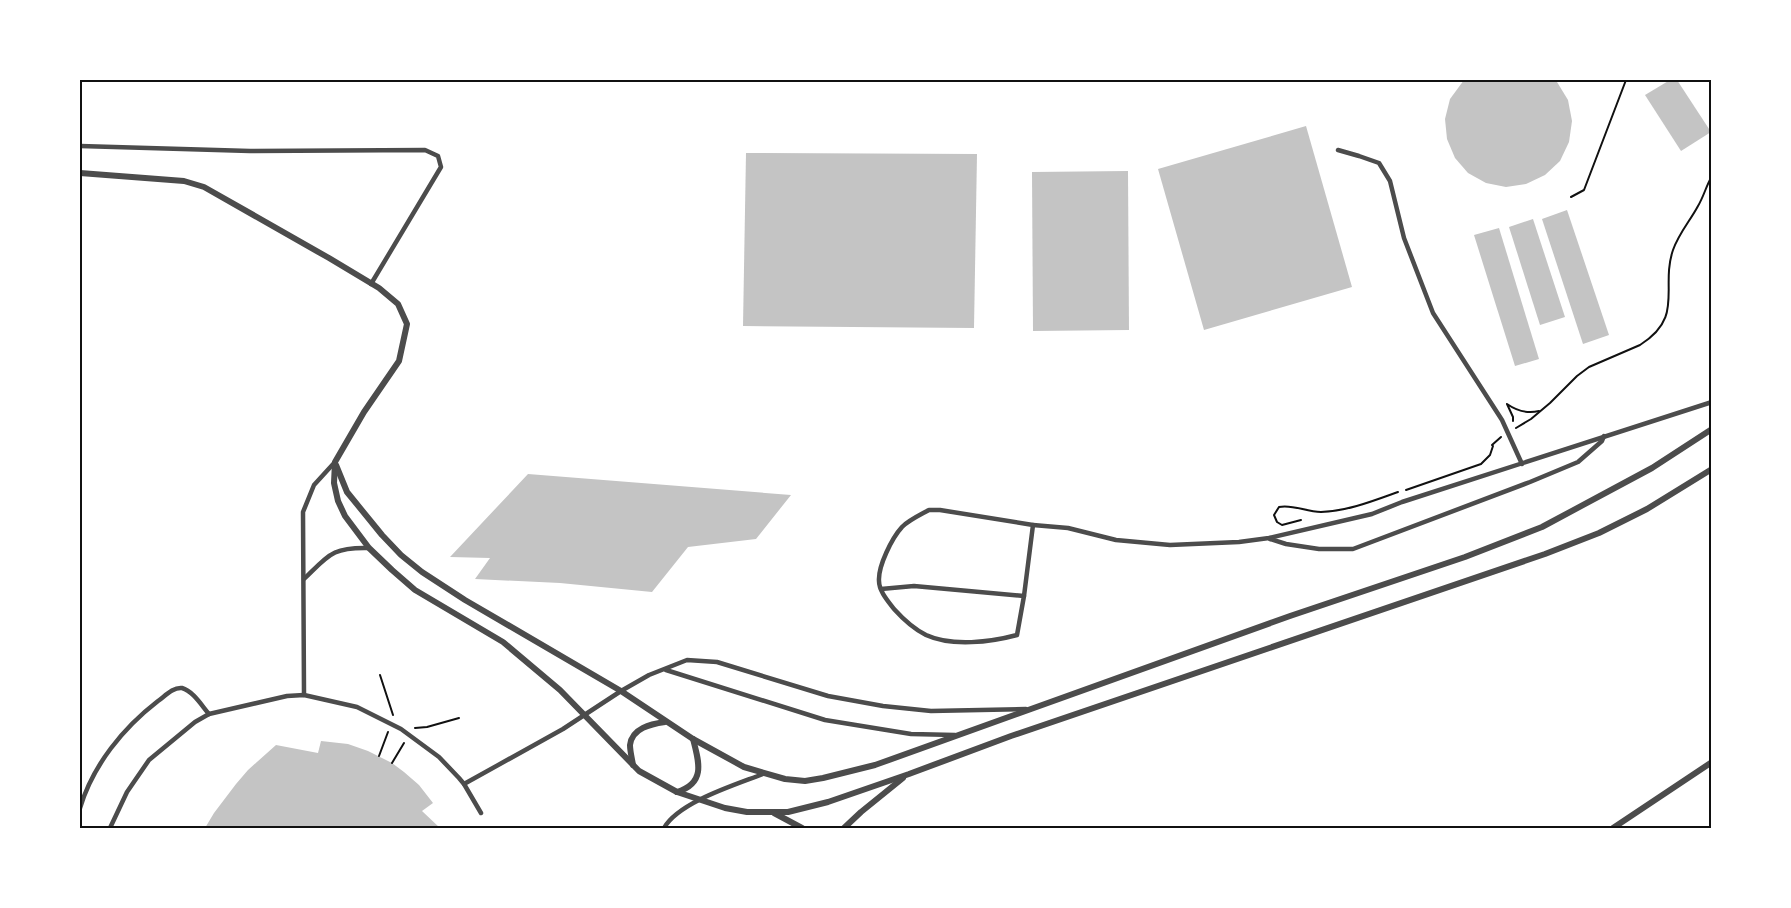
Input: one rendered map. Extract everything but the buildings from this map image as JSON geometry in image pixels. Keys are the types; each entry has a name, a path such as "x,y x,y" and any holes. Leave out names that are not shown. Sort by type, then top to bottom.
{"street":[{"path":"80,172 184,181 204,187 330,258 398,304 407,324 399,361 364,412 334,462 334,483 338,501 345,516 369,548 415,590 503,642 560,690 633,765 651,779 677,792 725,808 747,812 788,812 828,802 1011,736 1545,554 1599,533 1647,509 1712,470"},
{"path":"334,462 347,492 382,535 415,566 465,600 621,691 693,739 744,767 763,774 805,781 875,765 1290,616 1465,558 1542,527 1652,468 1712,429"},
{"path":"633,765 630,744 634,736 651,723 665,722"},
{"path":"677,792 686,789 695,781 699,761 693,739"},
{"path":"1612,828 1712,762"},
{"path":"844,828 909,774"},
{"path":"770,812 802,828"}],"lane":[{"path":"80,146 250,151 425,150 438,156 441,167 371,284"},
{"path":"1338,150 1379,163 1390,181 1404,238 1433,313 1502,420 1522,464"},
{"path":"1033,525 1017,635 998,640 966,642 938,639 921,632 905,621 880,589 883,558 902,528 929,510 1068,528 1116,540 1170,545 1239,542 1269,538 1372,514 1402,502 1712,402"},
{"path":"1269,538 1286,544 1319,549 1353,549 1578,462 1602,441 1604,436"},
{"path":"304,695 303,512 314,485 334,462"},
{"path":"303,579 330,554 351,547 369,548"},
{"path":"880,589 914,586 1024,596"},
{"path":"464,784 562,729 649,675 687,660 717,662 828,696 883,706 931,711 1031,709"},
{"path":"664,669 825,720 911,734 957,735"},
{"path":"80,808 84,793 100,764 122,733 140,715 174,689 181,688 189,692 209,714"},
{"path":"110,828 127,792 149,760 195,722 209,714 287,696 304,695 357,707 401,729 439,757 464,784 481,813"},
{"path":"664,828 682,809 763,774"}],"path":[{"path":"1571,197 1584,190 1626,80"},
{"path":"1305,519 1282,525 1277,522 1274,515 1279,507 1284,505 1309,511 1331,512 1352,508 1481,464 1490,454 1492,445 1542,410 1589,367 1640,345 1653,336 1669,309 1669,267 1674,247 1701,201 1712,176"},
{"path":"1516,428 1507,404 1513,409 1526,412 1542,410"},
{"path":"1322,516 1331,512"},
{"path":"380,675 394,718"},
{"path":"432,725 459,718"},
{"path":"379,756 390,728"},
{"path":"392,764 407,736"}]}
